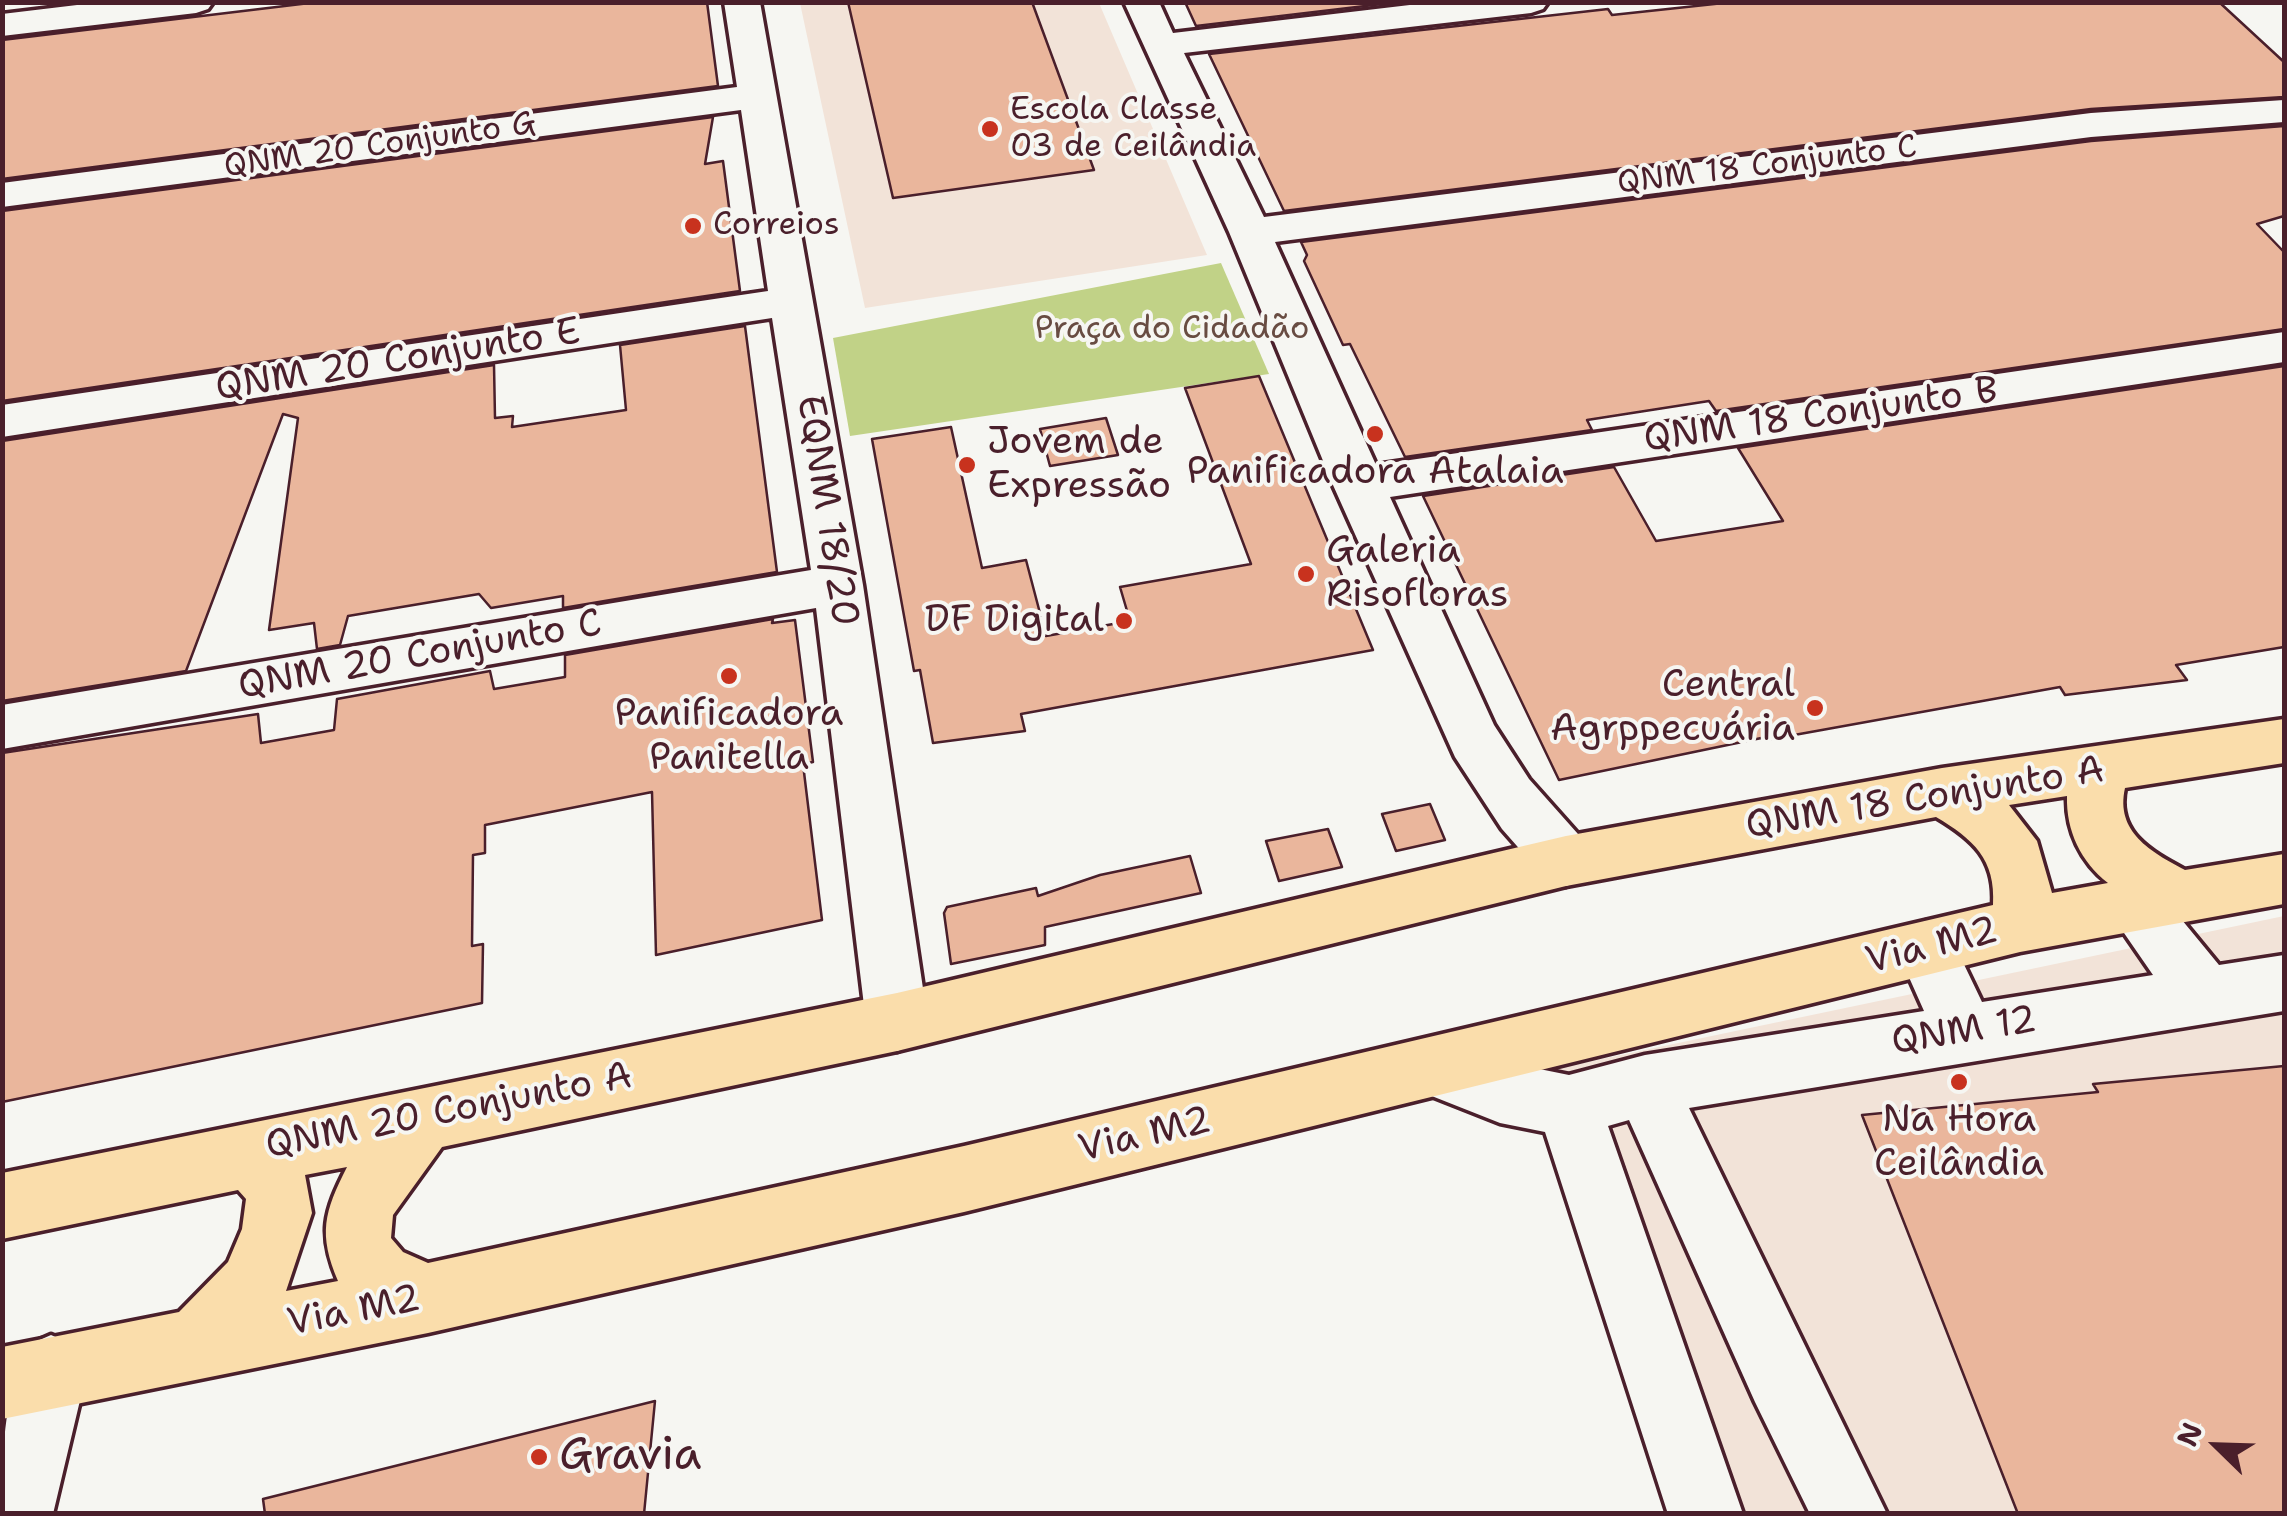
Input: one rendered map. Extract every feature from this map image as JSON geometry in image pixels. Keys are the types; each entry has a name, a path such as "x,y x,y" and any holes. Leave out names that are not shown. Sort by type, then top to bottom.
{"main road":[{"name":"QNM 18 Conjunto A","path":"1566,862 1942,792 2284,741"},
{"path":"2102,770 2091,798 2094,824 2156,899"},
{"path":"1942,792 2003,831 2025,894 2020,926"},
{"path":"897,1022 1566,862"},
{"name":"Via M2","path":"27,1376 428,1298 1436,1068 2020,926 2284,879"},
{"name":"QNM 20 Conjunto A","path":"2,1206 897,1022"},
{"path":"425,1118 373,1181 360,1208 358,1245 377,1275 428,1298"},
{"path":"200,1341 245,1298 263,1263 276,1221 278,1190 272,1176 245,1154"}],"street":[{"path":"2,26 196,2"},
{"name":"EQNM 18/20","path":"742,2 838,584 897,1022"},
{"path":"1141,2 1250,232 1358,485 1490,771 1526,823 1566,862"},
{"path":"1160,45 1530,2"},
{"name":"QNM 20 Conjunto G","path":"2,196 758,96"},
{"name":"QNM 18 Conjunto C","path":"1250,232 2091,125 2284,111"},
{"name":"QNM 20 Conjunto E","path":"2,422 794,301"},
{"name":"QNM 18 Conjunto B","path":"1358,485 2284,347"},
{"name":"QNM 20 Conjunto C","path":"2,727 838,584"},
{"path":"2156,899 2206,994"},
{"path":"1926,948 1964,1032"},
{"name":"QNM 12","path":"1436,1068 1500,1092 1569,1106 1644,1085 2284,983"},
{"path":"1644,1085 1780,1376 1850,1514"},
{"path":"1569,1106 1706,1514"},
{"path":"16,1514 27,1376"}],"shaded area":[{"name":"Escola Classe 03 de Ceilândia","path":"800,3 1099,3 1207,255 865,308"},
{"path":"2284,916 2284,1513 1717,1513 1559,1068"}],"green space":[{"name":"Praça do Cidadão","path":"1221,263 1269,374 850,436 833,338"}],"building":[{"path":"318,2 707,2 718,86 2,179 2,40"},
{"path":"848,2 1032,2 1094,170 893,198"},
{"path":"1185,2 1399,2 1196,26"},
{"path":"1733,2 2219,2 2284,62 2284,97 2091,109 1284,211 1209,54 1608,9 1612,15"},
{"path":"713,117 705,164 723,161 740,291 2,401 2,211"},
{"path":"2284,126 2284,216 2257,224 2284,252 2284,329 1716,411 1709,401 1587,420 1592,430 1405,457 1350,344 1343,345 1304,261 1307,255 1301,242 2091,141"},
{"path":"745,326 777,572 563,608 563,596 491,608 479,594 348,616 340,645 317,649 314,623 269,630 298,418 283,414 186,671 2,701 2,441 494,365 495,418 513,416 512,427 626,410 620,345"},
{"path":"2284,366 2284,647 2176,665 2187,680 2065,695 2060,687 1772,739 1771,736 1559,780 1423,496 1614,467 1656,541 1783,521 1738,448"},
{"path":"1259,376 1373,650 1021,714 1025,731 933,743 920,670 914,671 872,439 951,427 982,568 1026,560 1046,636 1130,621 1120,587 1251,564 1185,388"},
{"path":"1106,418 1118,455 1050,466 1040,429"},
{"path":"773,619 772,623 795,620 813,762 803,764 822,920 656,955 652,792 485,825 485,853 473,855 472,946 483,944 482,1003 2,1102 2,753 258,714 261,743 334,730 337,699 490,671 494,689 565,677 565,655"},
{"path":"1430,804 1445,840 1396,851 1382,814"},
{"path":"1328,829 1342,867 1279,881 1266,841"},
{"path":"1190,856 1201,893 1045,927 1045,945 951,964 944,913 947,907 1036,888 1038,896 1100,875"},
{"path":"2284,1066 2284,1514 2018,1514 1862,1115 2098,1092 2093,1084"},
{"name":"Gravia","path":"655,1401 644,1514 265,1514 263,1499"}],"place":[{"name":"Escola Classe 03 de Ceilândia","path":"990,129"},
{"name":"Correios","path":"693,226"},
{"name":"Panificadora Atalaia","path":"1375,434"},
{"name":"Jovem de Expressão","path":"967,465"},
{"name":"Galeria Risofloras","path":"1306,574"},
{"name":"DF Digital","path":"1124,621"},
{"name":"Panificadora Panitella","path":"729,676"},
{"name":"Central Agrppecuária","path":"1815,708"},
{"name":"Na Hora Ceilândia","path":"1959,1082"},
{"name":"Gravia","path":"539,1457"}]}
